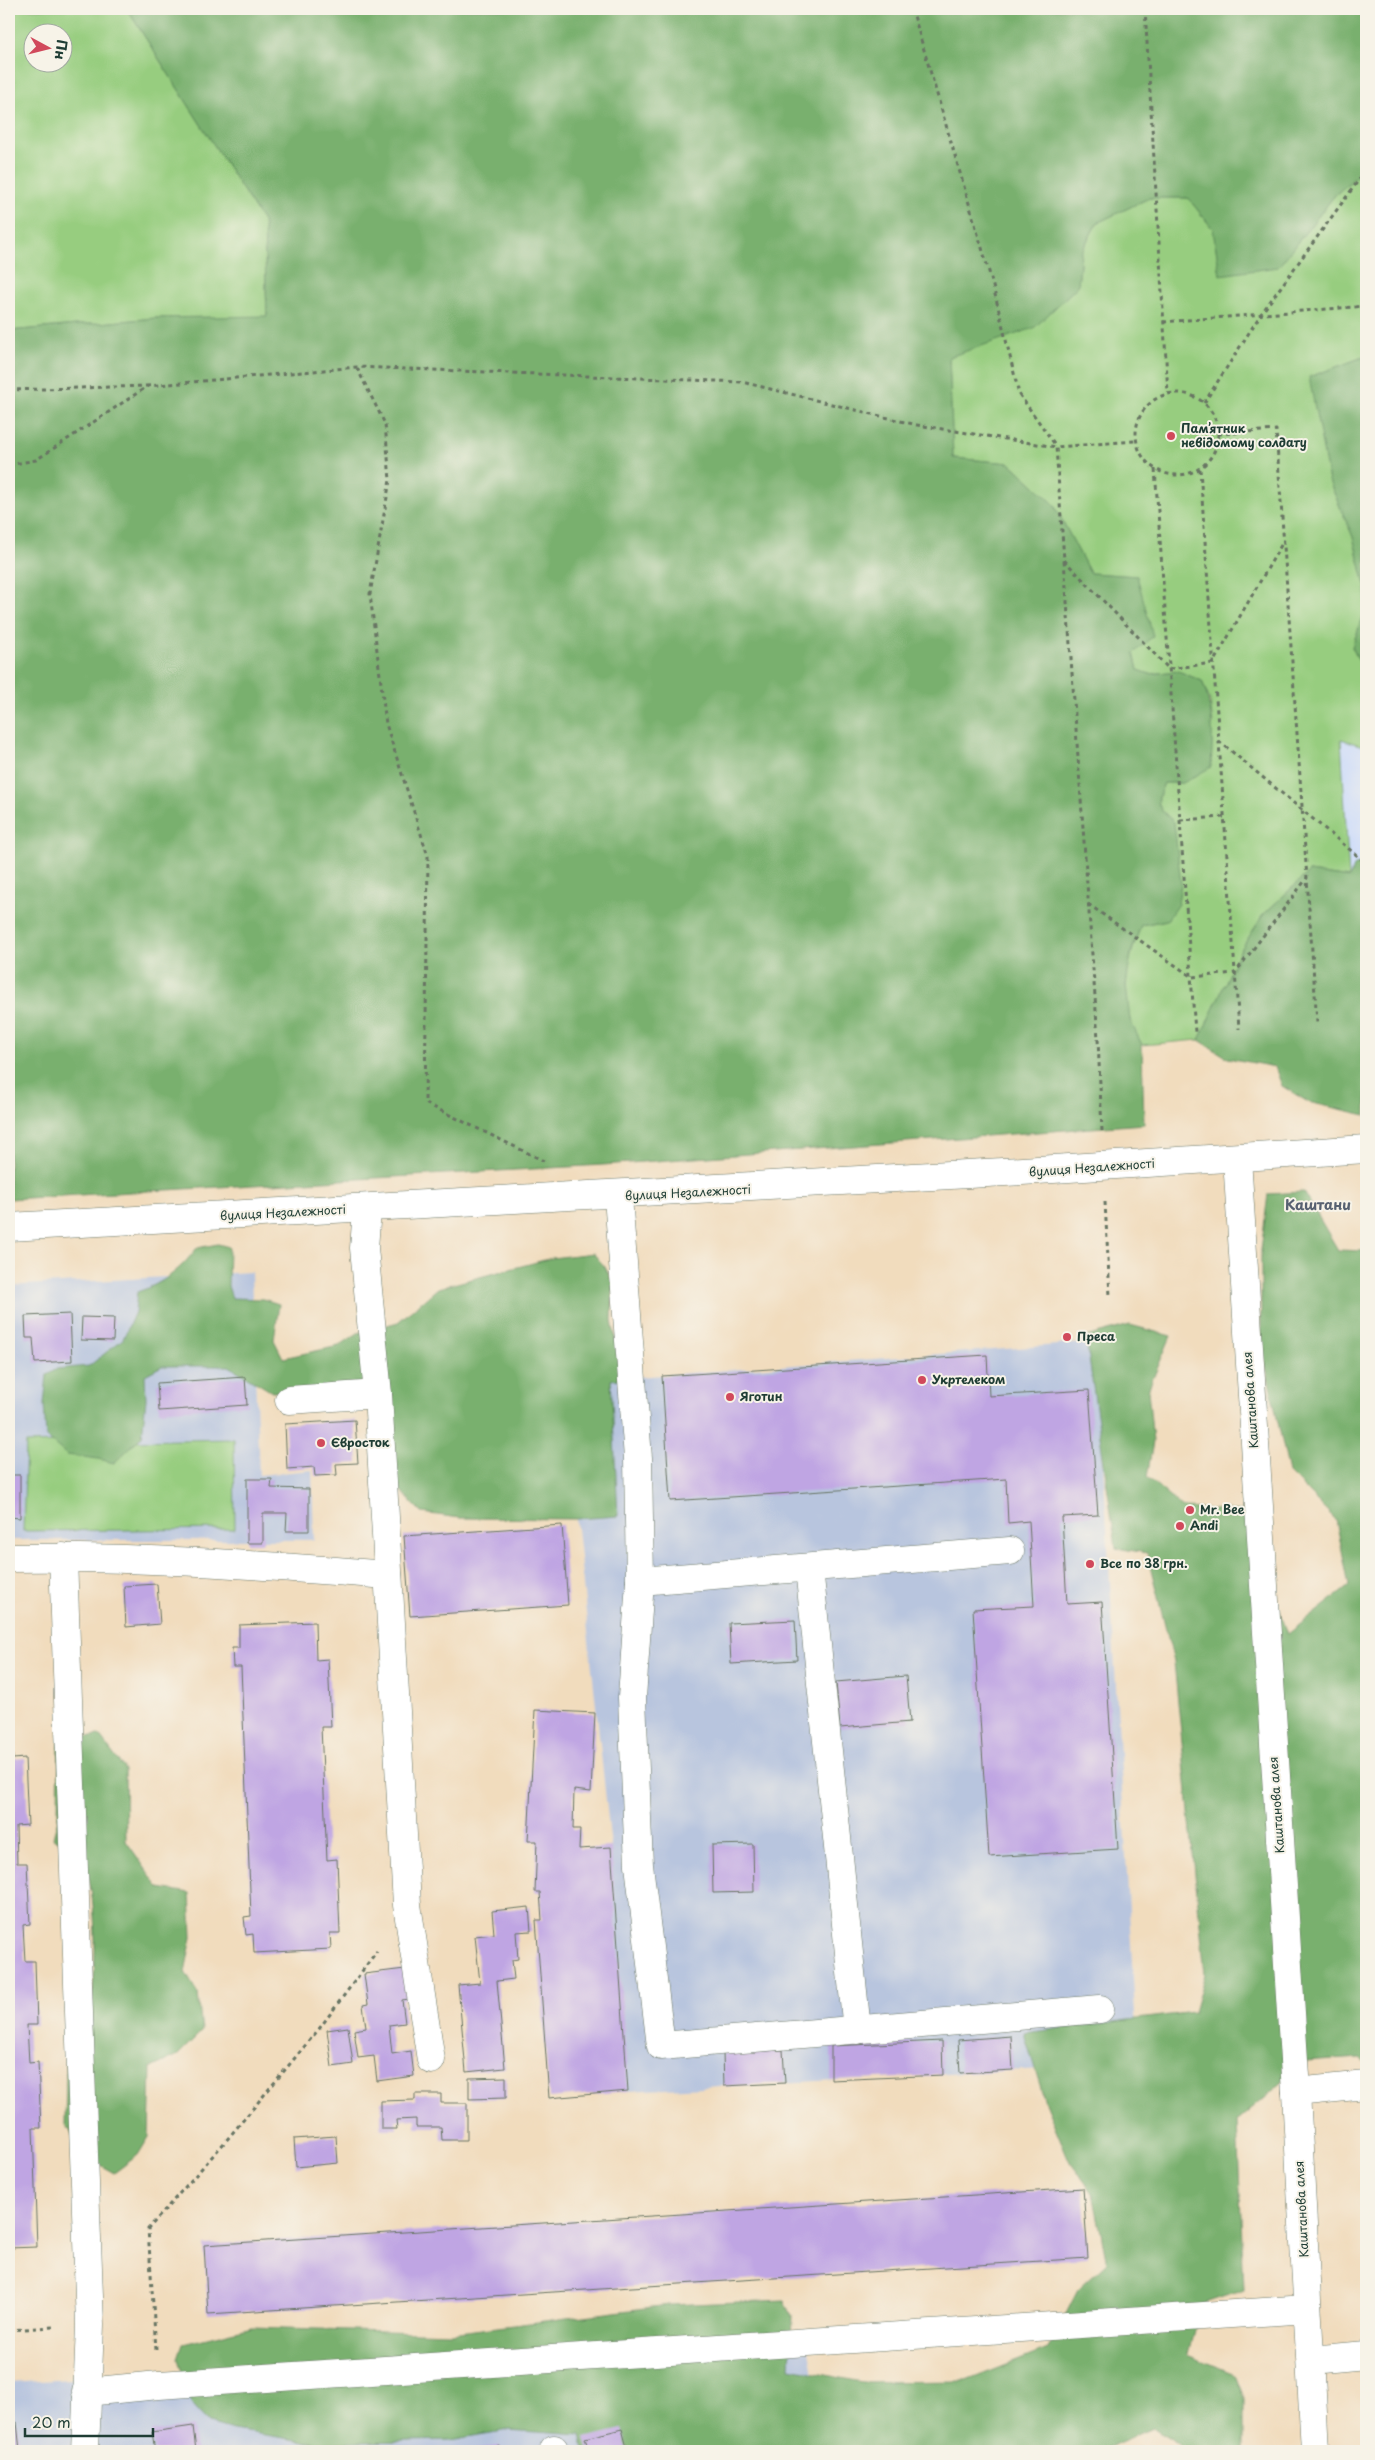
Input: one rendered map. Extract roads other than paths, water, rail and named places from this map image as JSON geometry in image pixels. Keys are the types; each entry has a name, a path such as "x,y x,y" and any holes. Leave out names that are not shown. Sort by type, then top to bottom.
{"main road":[{"name":"вулиця Незалежності","path":"9,1227 618,1197 1103,1168 1366,1149"},
{"name":"Каштанова алея","path":"1237,1158 1296,2092 1315,2451"},
{"path":"618,1197 638,1458 640,1581 632,1698 639,1865 662,2046 1100,2009"},
{"path":"367,1209 364,1248 378,1394 407,1905 431,2060"},
{"path":"289,1400 378,1394"},
{"path":"640,1581 1010,1551"},
{"path":"9,1558 63,1557 245,1564 388,1575"},
{"path":"63,1557 90,2325 85,2451"},
{"path":"809,1568 857,2030"},
{"path":"1296,2092 1366,2085"},
{"path":"86,2392 159,2385 243,2381 1307,2308"},
{"path":"1311,2360 1366,2355"}],"place":[{"name":"Пам’ятник невідомому солдату","path":"1171,436"},
{"name":"Преса","path":"1067,1337"},
{"name":"Укртелеком","path":"922,1380"},
{"name":"Яготин","path":"730,1397"},
{"name":"Євросток","path":"321,1443"},
{"name":"Mr. Bee","path":"1190,1510"},
{"name":"Andi","path":"1180,1526"},
{"name":"Все по 38 грн.","path":"1090,1564"}],"district":[{"name":"Каштани","path":"1318,1205"}]}
